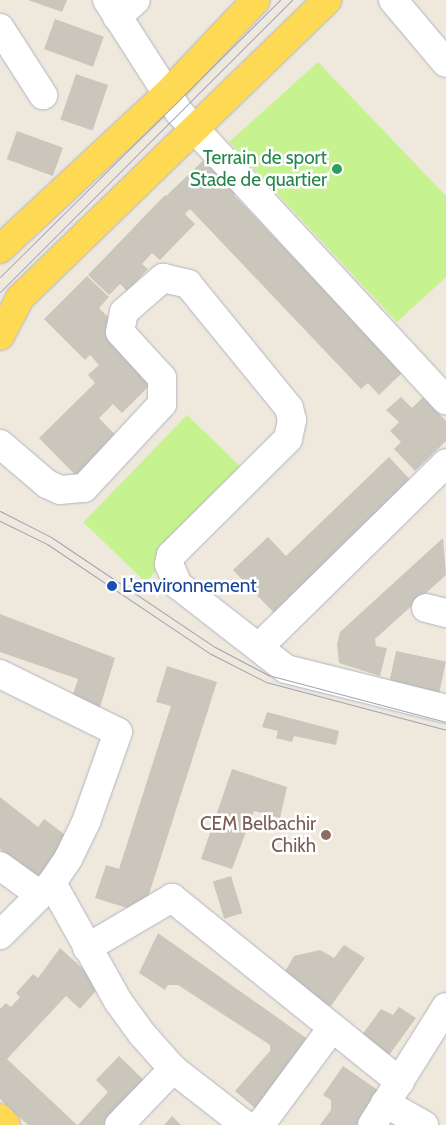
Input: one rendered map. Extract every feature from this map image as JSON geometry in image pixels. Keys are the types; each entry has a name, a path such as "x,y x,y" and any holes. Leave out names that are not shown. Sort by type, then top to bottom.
{"main road":[{"path":"2,242 166,94 256,0"},
{"path":"0,336 20,298 327,0"},
{"path":"0,1118 6,1125"}],"street":[{"path":"407,5 446,62"},
{"path":"120,6 166,94 194,129 446,400"},
{"path":"0,28 43,95"},
{"path":"0,444 47,484 60,490 84,488 162,404 162,378 120,332 124,312 163,278 188,284 289,408 292,420 288,438 171,555 169,564 178,585 259,646 286,669 446,709"},
{"path":"259,646 446,463"},
{"path":"0,674 118,732 86,822 45,888 0,935"},
{"path":"0,866 45,888 87,948 118,1001 174,1069 244,1125"},
{"path":"87,948 172,898 332,1028 386,1103 424,1125"},
{"path":"386,1103 442,1020"},
{"path":"256,1125 261,1124 332,1028"},
{"path":"120,1125 174,1069"}],"green space":[{"name":"Terrain de sport Stade de quartier","path":"318,62 446,196 446,277 397,322 229,142"},
{"path":"187,415 249,475 145,582 83,522"}],"building":[{"path":"28,0 67,0 62,12"},
{"path":"55,19 104,37 93,67 44,49"},
{"path":"76,74 108,85 93,130 60,119"},
{"path":"17,131 63,148 53,176 7,159"},
{"path":"209,155 241,188 234,195 403,372 379,395 368,383 361,389 190,209 185,214 195,224 160,260 152,253 142,264 148,269 127,291 120,284 109,295 88,275 165,195 171,202 166,196"},
{"path":"87,276 109,297 99,308 114,323 106,332 154,381 122,413 113,404 99,418 125,445 85,485 39,438 95,383 88,375 99,365 90,355 85,360 44,319"},
{"path":"401,397 412,408 423,397 446,421 446,441 415,471 394,449 401,442 390,431 399,422 386,410"},
{"path":"389,457 416,486 279,618 233,570 268,537 286,556"},
{"path":"443,538 446,575 375,639 376,646 387,648 380,676 339,663 337,644 340,632"},
{"path":"0,614 115,658 100,707 72,697 78,679 0,652"},
{"path":"396,651 446,662 439,694 389,683"},
{"path":"167,666 217,682 143,913 95,898 106,865 119,869 171,706 156,702"},
{"path":"267,712 339,731 336,745 294,736 292,742 276,738 278,731 262,727"},
{"path":"232,769 287,787 280,818 254,811 232,869 201,859"},
{"path":"0,797 38,827 44,819 72,840 40,881 0,849"},
{"path":"231,876 242,913 224,919 213,882"},
{"path":"158,933 309,1040 263,1115 235,1091 270,1051 270,1045 178,985 168,985 165,990 139,973"},
{"path":"344,945 365,958 331,1006 298,1001 283,975 294,956 320,950 334,958"},
{"path":"60,948 101,985 80,1009 66,996 7,1059 77,1125 28,1125 0,1099 0,1009 6,1003 11,1007 20,997 16,993 33,974 38,978"},
{"path":"399,1007 416,1018 387,1058 359,1039 381,1009 393,1015"},
{"path":"119,1056 151,1087 115,1125 78,1125 108,1092 96,1080"},
{"path":"343,1066 385,1095 364,1125 320,1125 331,1110 331,1100 323,1095"},
{"path":"172,1116 181,1125 164,1125"}],"tram line":[{"path":"0,277 280,0"},
{"path":"0,292 292,0"},
{"path":"0,511 51,537 215,647 268,675 446,722"},
{"path":"0,521 47,544 211,654 266,682 446,730"}],"place":[{"name":"Terrain de sport Stade de quartier","path":"337,169"},
{"name":"L'environnement","path":"112,586"},
{"name":"CEM Belbachir Chikh","path":"326,835"}]}
